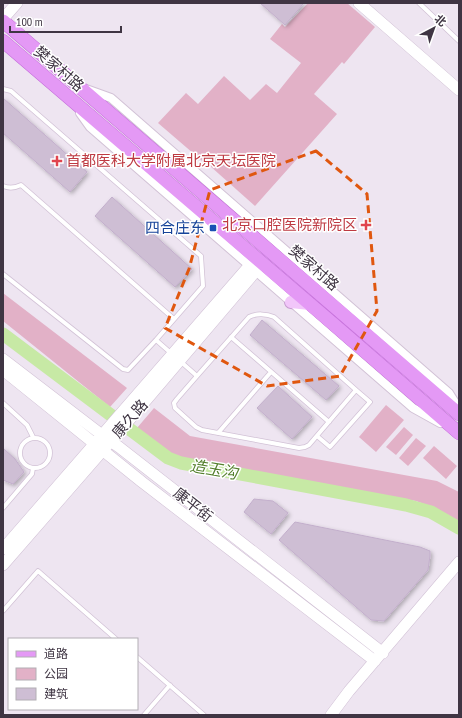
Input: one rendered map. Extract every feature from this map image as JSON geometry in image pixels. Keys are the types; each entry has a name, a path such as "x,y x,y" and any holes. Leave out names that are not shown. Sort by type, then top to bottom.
{"main road":[{"name":"樊家村路","path":"3,20 459,414"},
{"name":"樊家村路","path":"3,41 458,433"},
{"path":"291,302 310,304"}],"street":[{"path":"3,20 17,3"},
{"path":"359,3 459,90"},
{"path":"82,88 110,98 116,103 449,393 459,409"},
{"path":"72,100 90,127 413,408 458,433"},
{"name":"康久路","path":"3,565 116,427 253,268"},
{"name":"康平街","path":"3,359 103,443"},
{"name":"康平街","path":"3,370 103,443 379,657"},
{"name":"康久路","path":"3,549 103,443"},
{"path":"331,715 459,562"}],"lane":[{"path":"419,3 459,41"},
{"path":"3,89 11,91 201,256 203,286 128,370 123,369 3,274"},
{"path":"3,186 8,189 21,185 174,319"},
{"path":"317,436 330,447 370,402 270,315 254,314 249,317 174,403 175,408 196,428 299,448 309,445 356,390"},
{"path":"231,337 329,422"},
{"path":"156,340 197,376"},
{"path":"218,432 271,372"},
{"path":"3,403 26,425 33,438"},
{"path":"33,438 43,439 47,443 51,452 48,462 38,468 33,468 25,464 20,455 22,446 28,439 33,438"},
{"path":"3,508 32,474 33,468"},
{"path":"3,611 38,571 115,638"},
{"path":"138,658 204,715"},
{"path":"144,715 170,685"}],"highlighted area":[{"path":"316,151 367,194 377,311 340,376 267,386 165,328 189,269 210,190"}],"green space":[{"path":"308,3 347,3 375,27 344,64 342,62 314,94 337,114 255,206 158,123 186,93 198,104 224,76 250,100 266,84 277,93 301,63 270,39 282,24 285,27"},
{"path":"3,293 127,388 110,407 3,321"},
{"path":"386,405 404,420 376,452 359,437"},
{"path":"154,408 190,436 437,481 459,492 459,521 432,507 416,501 182,459 172,454 137,428"},
{"path":"404,427 413,435 396,455 386,447"},
{"path":"416,438 426,446 408,466 399,458"},
{"path":"434,446 457,466 446,479 423,458"}],"building":[{"path":"260,3 304,3 285,25"},
{"path":"3,98 87,172 70,192 3,133"},
{"path":"112,197 192,269 175,287 95,216"},
{"path":"262,320 339,386 326,400 250,335"},
{"path":"278,386 312,417 292,439 257,408"},
{"path":"3,448 15,459 24,472 13,484 3,480"},
{"path":"254,499 273,501 288,513 271,534 244,512"},
{"path":"295,522 420,547 430,551 428,570 384,621 371,620 279,540"}],"waterway":[{"name":"造玉沟","path":"3,334 168,458 181,463 406,505 431,512 459,528"}],"place":[{"name":"首都医科大学附属北京天坛医院","path":"57,161"},
{"name":"北京口腔医院新院区","path":"366,225"},
{"name":"四合庄东","path":"213,228"}]}
